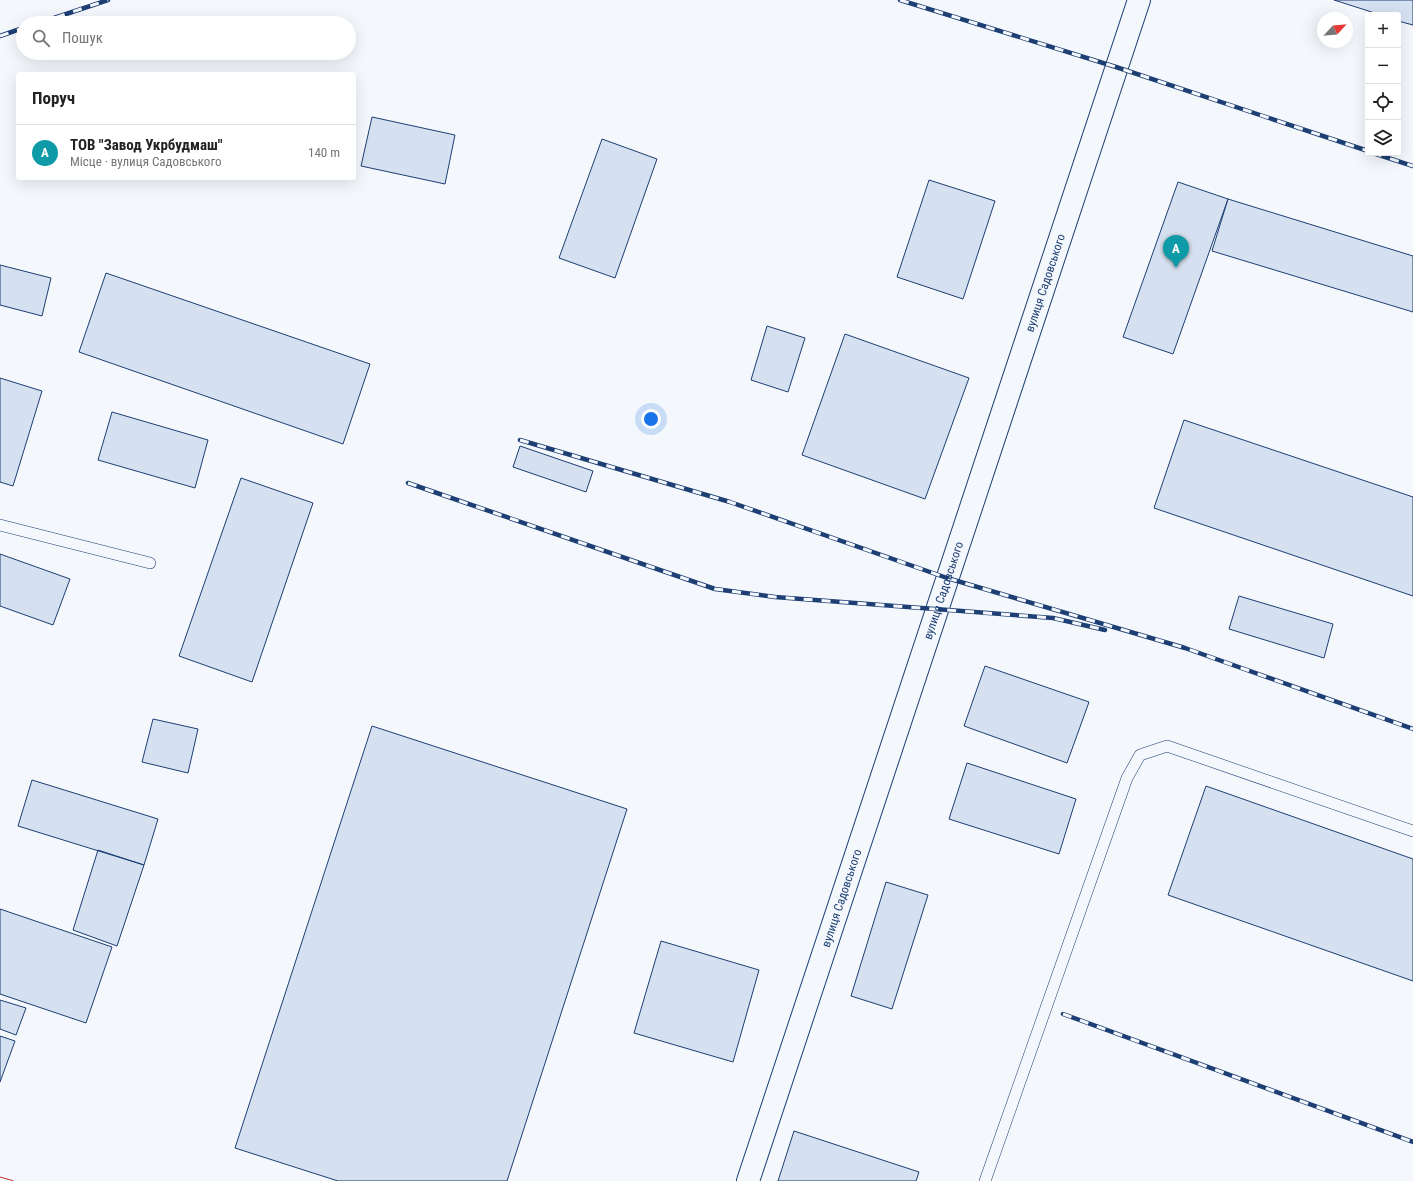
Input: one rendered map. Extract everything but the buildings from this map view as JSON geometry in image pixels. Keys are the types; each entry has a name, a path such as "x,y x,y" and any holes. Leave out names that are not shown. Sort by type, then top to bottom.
{"street":[{"name":"вулиця Садовського","path":"748,1181 1139,0"}],"lane":[{"path":"0,525 150,563"},
{"path":"986,1181 1128,778 1140,755 1167,746 1413,831"}],"railway":[{"path":"60,16 108,0"},
{"path":"900,0 1116,67 1365,150"},
{"path":"0,36 16,30"},
{"path":"1382,156 1413,166"},
{"path":"520,440 730,502 947,578 1185,648 1413,729"},
{"path":"408,483 715,589 775,597 1053,618 1105,630"},
{"path":"1063,1014 1413,1142"}],"power":[{"path":"0,1177 14,1181"}],"place":[{"name":"ТОВ \"Завод Укрбудмаш\"","path":"1176,268"}]}
